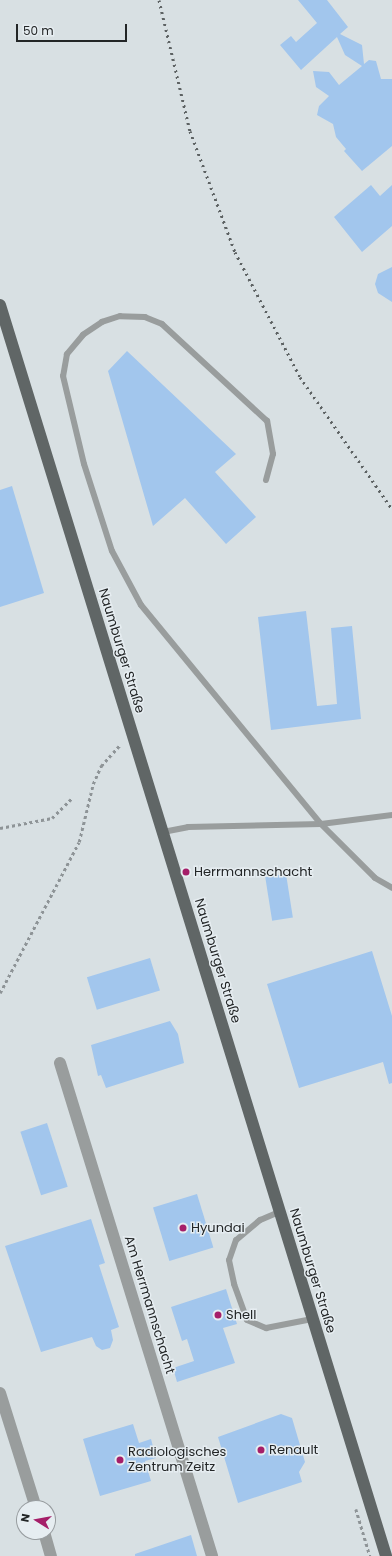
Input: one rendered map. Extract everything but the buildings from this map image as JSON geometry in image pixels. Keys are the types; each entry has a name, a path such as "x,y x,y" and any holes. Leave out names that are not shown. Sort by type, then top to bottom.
{"main road":[{"name":"Naumburger Straße","path":"0,305 386,1556"}],"street":[{"name":"Am Herrmannschacht","path":"60,1063 212,1556"},
{"path":"0,1393 33,1500"},
{"path":"46,1540 51,1556"}],"lane":[{"path":"266,480 273,454 267,421 162,324 145,317 120,316 83,335 67,354 63,376 67,405 116,558 161,631 321,824 375,878 392,888"},
{"path":"163,832 188,827 321,824 392,815"},
{"path":"279,1212 260,1220 236,1240 229,1260 247,1320 266,1328 312,1318"}],"path":[{"path":"0,993 79,842 92,784 101,766 120,744"},
{"path":"0,828 52,818 71,799"}],"railway":[{"path":"159,0 190,131 235,252 300,377 392,509"}],"place":[{"name":"Herrmannschacht","path":"186,872"},
{"name":"Hyundai","path":"183,1228"},
{"name":"Shell","path":"218,1315"},
{"name":"Renault","path":"261,1450"},
{"name":"Radiologisches Zentrum Zeitz","path":"120,1460"}]}
